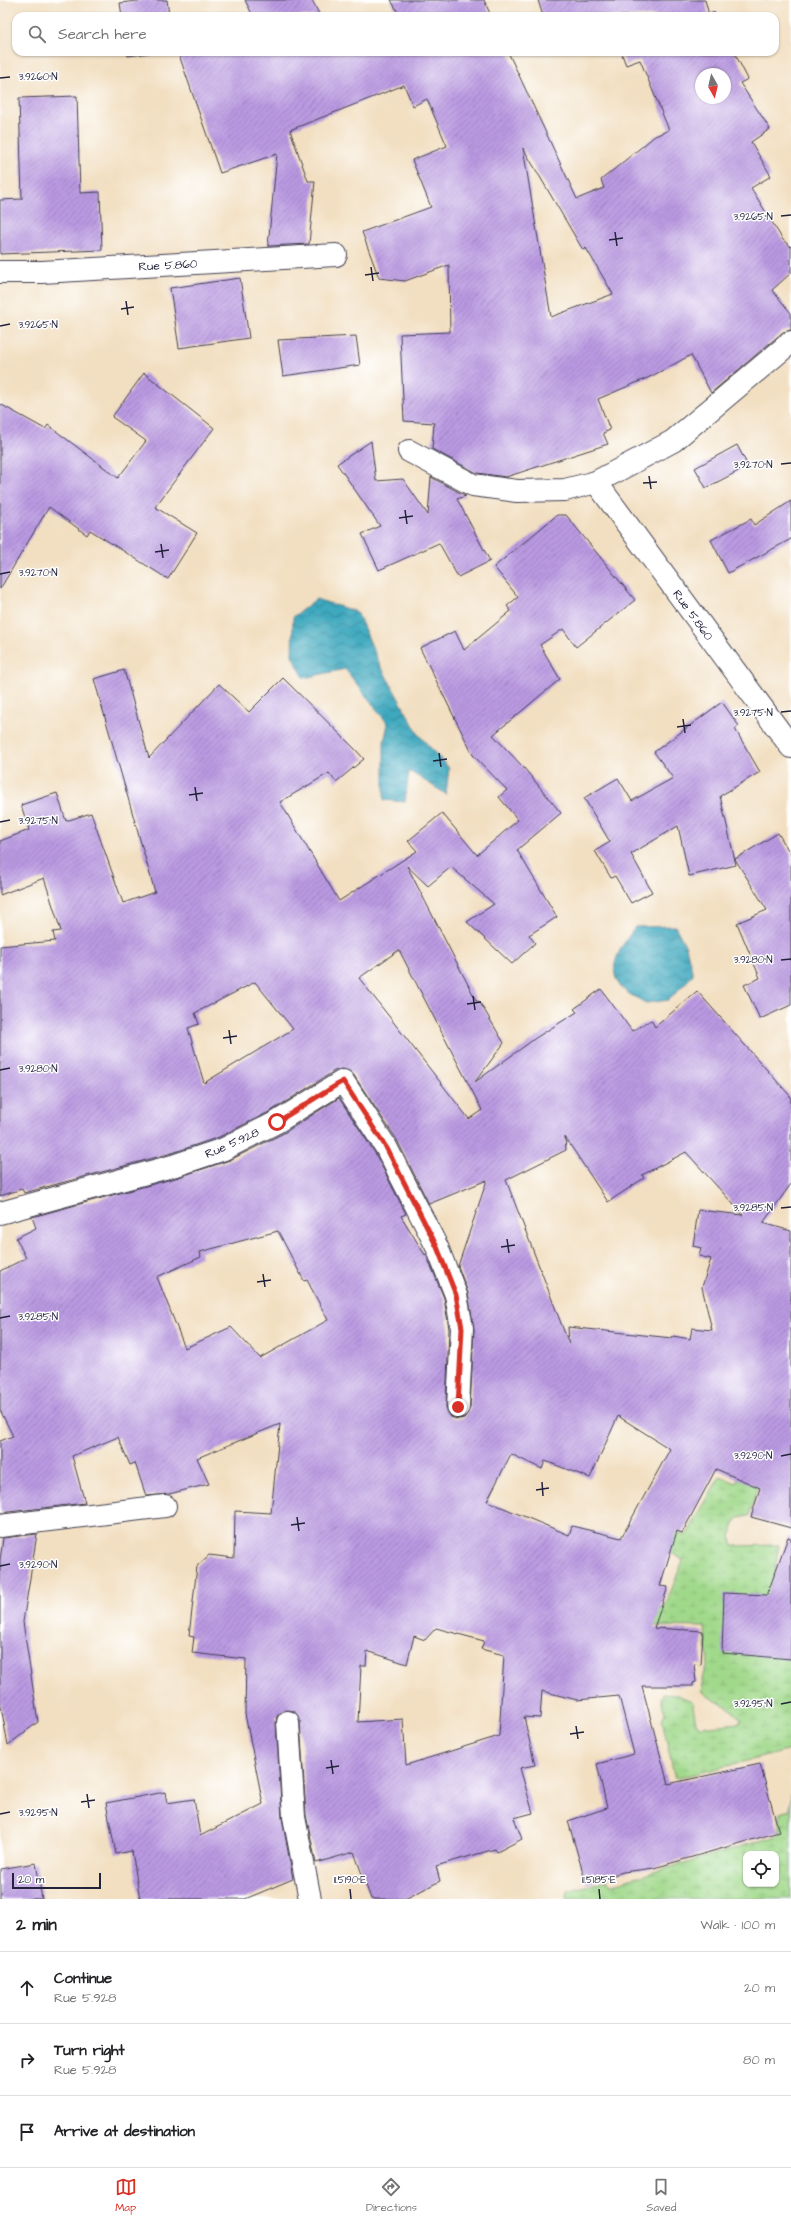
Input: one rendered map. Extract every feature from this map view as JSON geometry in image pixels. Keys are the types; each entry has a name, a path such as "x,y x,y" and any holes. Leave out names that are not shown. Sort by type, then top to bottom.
{"street":[{"name":"Rue 5.860","path":"0,272 42,272 336,255"},
{"path":"410,451 473,484 517,491 565,490 596,482 672,441 791,342"},
{"name":"Rue 5.860","path":"596,482 791,747"},
{"name":"Rue 5.928","path":"0,1213 176,1164 224,1149 277,1122 343,1081 386,1147 437,1247 456,1295 462,1328 458,1407"},
{"path":"0,1526 165,1506"},
{"path":"288,1722 294,1817 310,1899"}],"green space":[{"path":"764,1418 770,1444 749,1516 738,1518 732,1531 732,1538 733,1546 779,1545 774,1574 791,1581 791,1750 675,1779 662,1719 665,1713 661,1699 663,1694 677,1695 692,1701 696,1723 699,1727 739,1723 741,1720 733,1711 703,1692 702,1679 708,1665 705,1627 657,1626 636,1619 639,1606 664,1609 683,1560 636,1532 646,1522 686,1536 720,1476 736,1483"},
{"path":"791,1794 791,1899 567,1899 568,1891 607,1880 610,1885 780,1835 780,1813 790,1810"}],"water":[{"path":"316,599 357,612 380,665 419,735 449,768 446,794 409,771 405,802 384,800 384,742 388,724 345,669 304,678 292,655 293,617"},
{"path":"675,926 686,947 693,975 669,1000 646,1003 622,989 616,978 614,970 615,963 621,948 635,927"}],"building":[{"path":"145,0 167,0 168,12 121,12 120,3"},
{"path":"245,0 312,0 318,12 251,12"},
{"path":"391,0 484,0 489,12 398,12"},
{"path":"538,0 705,0 708,12 542,12"},
{"path":"179,56 510,56 577,199 604,188 601,180 655,136 669,130 640,60 626,65 623,56 736,56 748,79 740,83 770,129 751,142 771,176 751,188 783,240 791,247 791,273 772,290 791,313 791,330 783,332 711,393 691,355 652,376 598,399 610,430 603,433 608,444 506,477 477,473 432,449 434,423 404,421 400,334 450,332 449,265 405,281 379,278 362,232 431,207 412,160 447,146 427,99 413,106 404,85 290,130 308,181 315,181 309,244 268,246 277,154 220,173","holes":["523,148 583,250 586,248 613,294 551,317"]},
{"path":"77,96 80,193 100,192 102,250 0,254 0,200 22,199 19,98"},
{"path":"240,278 249,338 179,348 170,288"},
{"path":"356,336 360,365 283,376 278,340"},
{"path":"144,373 214,428 155,507 197,533 168,579 90,530 87,535 49,507 0,589 0,404 45,429 48,425 118,478 146,441 112,417"},
{"path":"371,441 376,481 403,479 428,515 431,477 466,496 457,499 490,561 458,577 439,543 379,570 362,534 380,526 337,464"},
{"path":"737,445 748,466 706,488 695,468"},
{"path":"791,501 791,539 728,573 711,540 751,519 754,525"},
{"path":"557,515 566,515 635,600 576,647 563,629 540,645 560,679 493,735 524,768 561,813 517,850 557,917 529,935 535,943 512,964 467,922 494,904 451,867 428,886 407,866 477,1002 479,1001 504,1043 475,1082 537,1037 577,1012 574,1009 601,989 632,1031 651,1020 655,1027 697,991 791,1097 791,1184 763,1223 791,1231 791,1528 751,1517 760,1488 716,1469 682,1533 677,1531 660,1586 668,1587 654,1628 703,1631 701,1665 694,1664 696,1682 693,1683 693,1686 642,1686 668,1784 760,1764 779,1832 654,1868 623,1872 586,1883 568,1821 607,1808 597,1764 634,1754 619,1696 577,1700 542,1691 540,1718 524,1717 535,1765 520,1768 533,1813 514,1818 522,1839 497,1852 495,1849 436,1866 440,1881 405,1899 371,1899 354,1852 316,1863 306,1815 300,1721 294,1711 287,1710 277,1716 276,1723 282,1818 293,1879 245,1899 140,1899 132,1851 116,1854 106,1803 165,1792 167,1803 194,1799 200,1836 263,1804 245,1714 246,1659 192,1653 194,1637 189,1636 197,1566 209,1555 234,1558 235,1511 271,1513 280,1424 197,1458 209,1484 169,1494 146,1496 135,1463 130,1465 118,1437 72,1456 85,1503 0,1513 0,1441 13,1436 0,1410 0,1271 26,1258 16,1238 36,1228 32,1217 179,1177 230,1160 284,1133 339,1098 375,1153 406,1214 401,1216 425,1255 426,1254 444,1298 449,1329 446,1407 451,1417 458,1419 464,1418 470,1408 474,1329 468,1293 458,1266 487,1180 429,1204 397,1140 353,1074 343,1069 336,1070 271,1111 219,1137 172,1153 24,1193 22,1189 0,1196 0,946 55,941 53,932 61,931 44,878 0,895 0,841 29,830 21,805 57,793 66,821 91,813 123,903 155,892 94,679 124,670 149,758 219,684 249,712 283,678 355,749 364,759 336,782 329,773 280,802 339,901 417,851 408,841 442,813 477,855 518,820 499,797 507,790 473,755 420,648 455,631 464,650 511,611 507,606 518,597 494,567","holes":["399,950 482,1110 469,1119 359,978","255,982 293,1029 204,1083 188,1028 199,1024 195,1013","565,1137 608,1202 644,1178 642,1175 686,1152 743,1215 698,1210 693,1246 701,1248 699,1256 711,1259 702,1287 712,1330 692,1328 690,1339 673,1336 672,1338 568,1327 569,1344 506,1180 566,1150","278,1231 304,1281 307,1280 328,1320 260,1358 231,1327 185,1348 157,1277 201,1257 200,1252","618,1416 670,1449 621,1538 572,1526 569,1535 487,1501 511,1454 542,1469 545,1461 590,1478","436,1628 484,1641 481,1649 504,1655 499,1736 406,1765 403,1719 358,1722 361,1666 366,1666 367,1651 407,1664 414,1636 425,1640"]},
{"path":"722,702 739,726 735,729 760,772 720,796 736,865 689,876 678,826 631,854 652,892 631,903 615,876 611,878 595,851 610,842 584,798 618,778 632,801 673,778 654,752"},
{"path":"778,833 791,855 791,1005 760,1019 744,985 760,978 737,923 767,910 735,859"},
{"path":"37,1534 23,1622 38,1722 8,1745 0,1701 0,1560 3,1538"},
{"path":"788,1537 791,1538 791,1659 722,1653 724,1593 767,1595"},
{"path":"36,1863 42,1899 0,1899 0,1869"}],"route":[{"path":"277,1122 343,1081 386,1147 437,1247 456,1295 462,1328 462,1354 458,1407"}]}
